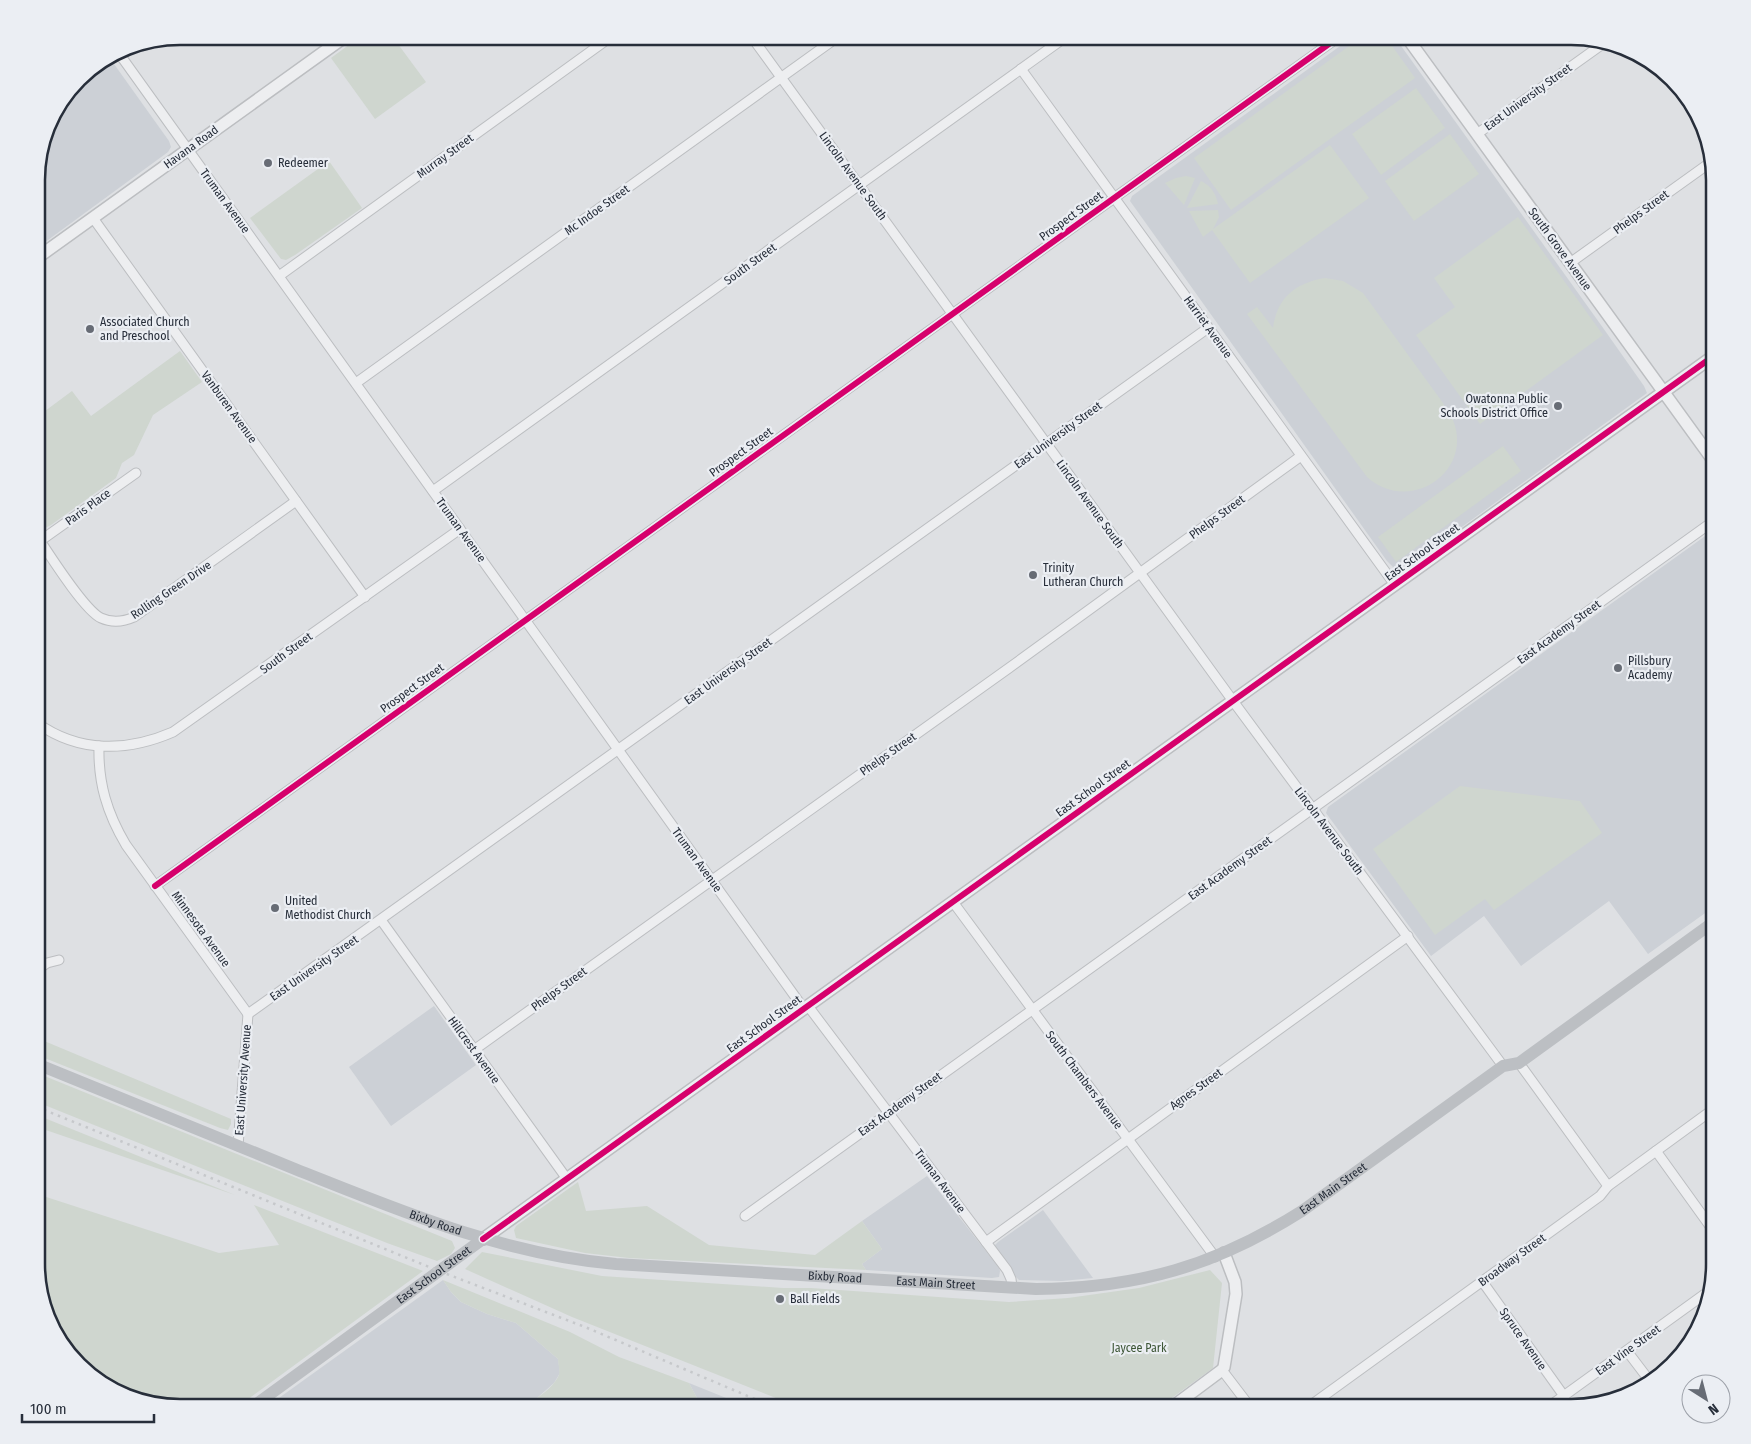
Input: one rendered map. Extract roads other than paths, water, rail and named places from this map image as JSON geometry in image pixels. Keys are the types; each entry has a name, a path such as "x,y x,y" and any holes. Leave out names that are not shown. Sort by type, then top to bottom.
{"main road":[{"name":"East Main Street","path":"889,1280 1012,1287 1068,1288 1113,1284 1172,1272 1220,1255 1254,1239 1302,1211 1504,1066 1519,1063 1706,928"},
{"name":"Bixby Road","path":"45,1068 409,1215 484,1239 536,1252 598,1263 889,1280"},
{"name":"East School Street","path":"263,1399 484,1239"}],"street":[{"name":"Havana Road","path":"45,252 333,45"},
{"name":"Murray Street","path":"279,276 600,45"},
{"name":"Lincoln Avenue South","path":"758,45 1233,701 1504,1066"},
{"name":"Mc Indoe Street","path":"356,383 827,45"},
{"name":"South Street","path":"433,491 1053,45"},
{"name":"Prospect Street","path":"155,886 1328,45"},
{"name":"South Grove Avenue","path":"1413,45 1706,450"},
{"name":"East University Street","path":"1477,134 1597,48"},
{"name":"Truman Avenue","path":"123,58 711,880 806,1008 888,1112 1007,1270 1012,1287"},
{"name":"Harriet Avenue","path":"1020,69 1395,585"},
{"name":"Phelps Street","path":"1570,263 1705,166"},
{"name":"Vanburen Avenue","path":"93,218 365,597"},
{"name":"East University Street","path":"248,1014 1208,328"},
{"name":"East School Street","path":"484,1239 1706,362"},
{"name":"Phelps Street","path":"474,1050 1001,674 1301,456"},
{"name":"Paris Place","path":"45,534 136,473"},
{"name":"Rolling Green Drive","path":"45,548 92,612 108,620 126,620 134,617 296,502"},
{"name":"East Academy Street","path":"744,1216 1706,526"},
{"name":"South Street","path":"99,746 139,744 173,732 460,528"},
{"path":"45,728 72,741 99,746"},
{"name":"Minnesota Avenue","path":"99,746 99,776 107,810 116,828 155,886 248,1014"},
{"name":"South Chambers Avenue","path":"953,902 1128,1138 1220,1255 1235,1282 1236,1294 1222,1370"},
{"name":"Hillcrest Avenue","path":"381,920 567,1179"},
{"name":"Agnes Street","path":"986,1242 1408,936"},
{"path":"45,964 59,960"},
{"name":"East University Avenue","path":"238,1146 248,1014"},
{"path":"1519,1063 1608,1186"},
{"name":"Broadway Street","path":"1319,1399 1600,1196 1608,1186 1706,1115"},
{"path":"1656,1151 1706,1220"},
{"name":"Spruce Avenue","path":"1482,1281 1564,1396"},
{"name":"East Vine Street","path":"1560,1399 1701,1296"},
{"path":"1626,1351 1646,1376"},
{"path":"1183,1399 1222,1370 1244,1399"}],"railway":[{"path":"45,1110 439,1271 585,1327 755,1399"}],"place":[{"name":"Redeemer","path":"268,163"},
{"name":"Associated Church and Preschool","path":"90,329"},
{"name":"Owatonna Public Schools District Office","path":"1558,406"},
{"name":"Trinity Lutheran Church","path":"1033,575"},
{"name":"Pillsbury Academy","path":"1618,668"},
{"name":"United Methodist Church","path":"275,908"},
{"name":"Ball Fields","path":"780,1299"}],"park label":[{"name":"Jaycee Park","path":"1139,1348"}]}
